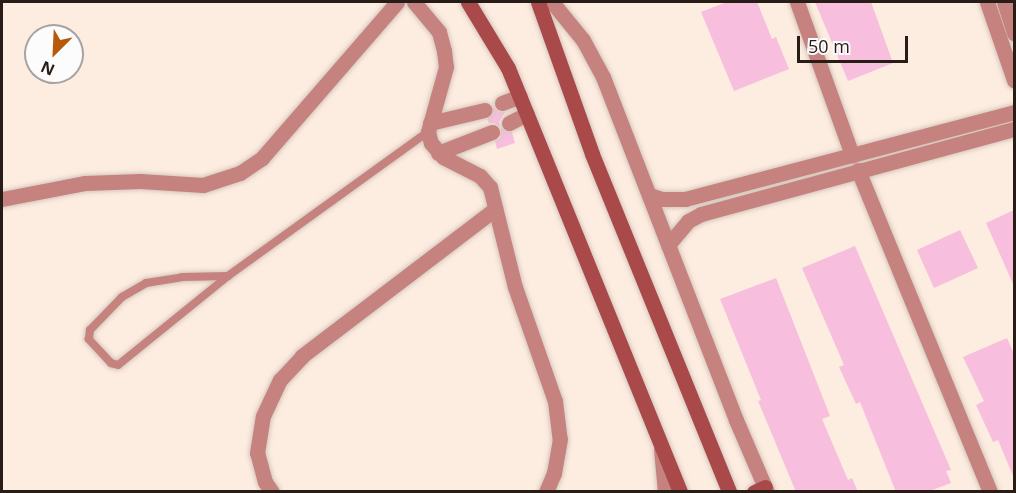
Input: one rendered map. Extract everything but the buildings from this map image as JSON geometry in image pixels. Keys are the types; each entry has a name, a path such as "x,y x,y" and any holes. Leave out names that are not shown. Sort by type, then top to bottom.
{"main road":[{"path":"468,2 486,28 508,68 680,492"},
{"path":"481,2 486,28"},
{"path":"538,2 592,154 729,492"}],"street":[{"path":"2,199 86,183 140,181 203,185 240,173 262,158 397,2"},
{"path":"414,2 439,32 446,67 429,127 431,143 438,153 484,180 493,195 515,287 555,401 560,439 554,473 546,492"},
{"path":"552,2 583,40 603,77 762,490"},
{"path":"797,2 852,155"},
{"path":"987,2 1014,80"},
{"path":"1004,2 1014,33"},
{"path":"502,103 520,96"},
{"path":"429,127 484,110"},
{"path":"649,195 662,199 686,200 1014,112"},
{"path":"509,123 527,114"},
{"path":"668,245 687,221 701,214 1014,129"},
{"path":"438,153 492,132"},
{"path":"858,170 990,492"},
{"path":"272,492 265,482 257,453 263,416 280,380 302,356 495,209"},
{"path":"660,443 665,492"}],"lane":[{"path":"228,276 182,277 146,283 122,297 90,330 89,339 111,363 118,365 228,276 429,127"}]}
